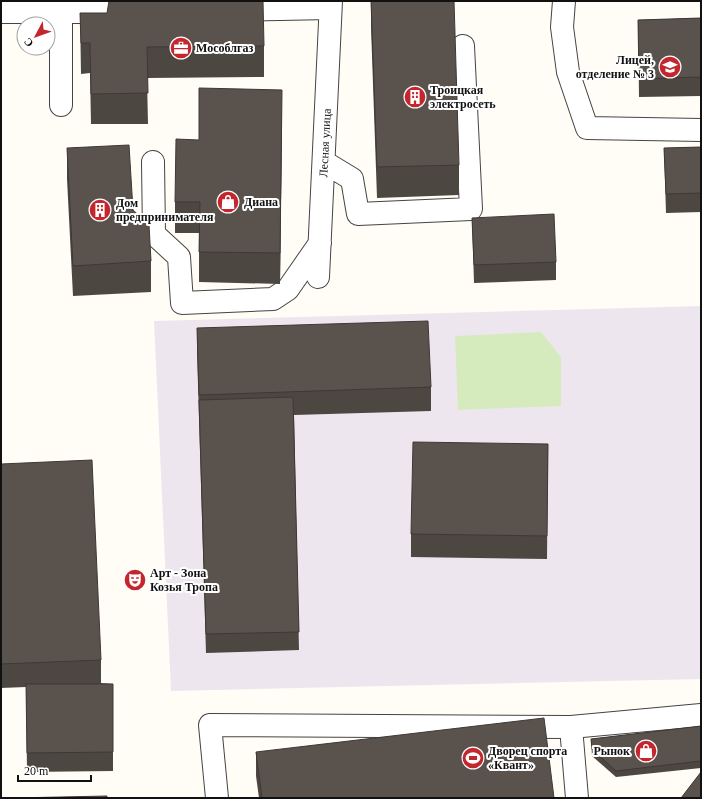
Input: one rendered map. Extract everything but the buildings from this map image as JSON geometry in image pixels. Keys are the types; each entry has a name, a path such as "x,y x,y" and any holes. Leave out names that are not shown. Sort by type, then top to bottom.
{"street":[{"path":"564,1 562,27 568,72 587,128 701,130"},
{"name":"Лесная улица","path":"212,10 331,5 318,277"},
{"path":"1,12 61,13 156,11"},
{"path":"61,13 61,105"},
{"path":"324,162 352,179 358,214 471,209 463,46"},
{"path":"153,162 154,234 179,257 182,303 273,299 288,289 320,243"},
{"path":"217,798 210,725 572,727 701,715"},
{"path":"572,727 578,798"}],"shaded area":[{"path":"701,306 701,679 171,691 154,321"}],"green space":[{"path":"541,332 561,357 561,406 458,410 455,336"}],"place":[{"name":"Мособлгаз","path":"181,48"},
{"name":"Лицей, отделение № 3","path":"670,67"},
{"name":"Троицкая электросеть","path":"415,97"},
{"name":"Диана","path":"228,202"},
{"name":"Дом предпринимателя","path":"100,210"},
{"name":"Арт - Зона Козья Тропа","path":"135,580"},
{"name":"Рынок","path":"646,751"},
{"name":"Дворец спорта «Квант»","path":"473,758"}]}
